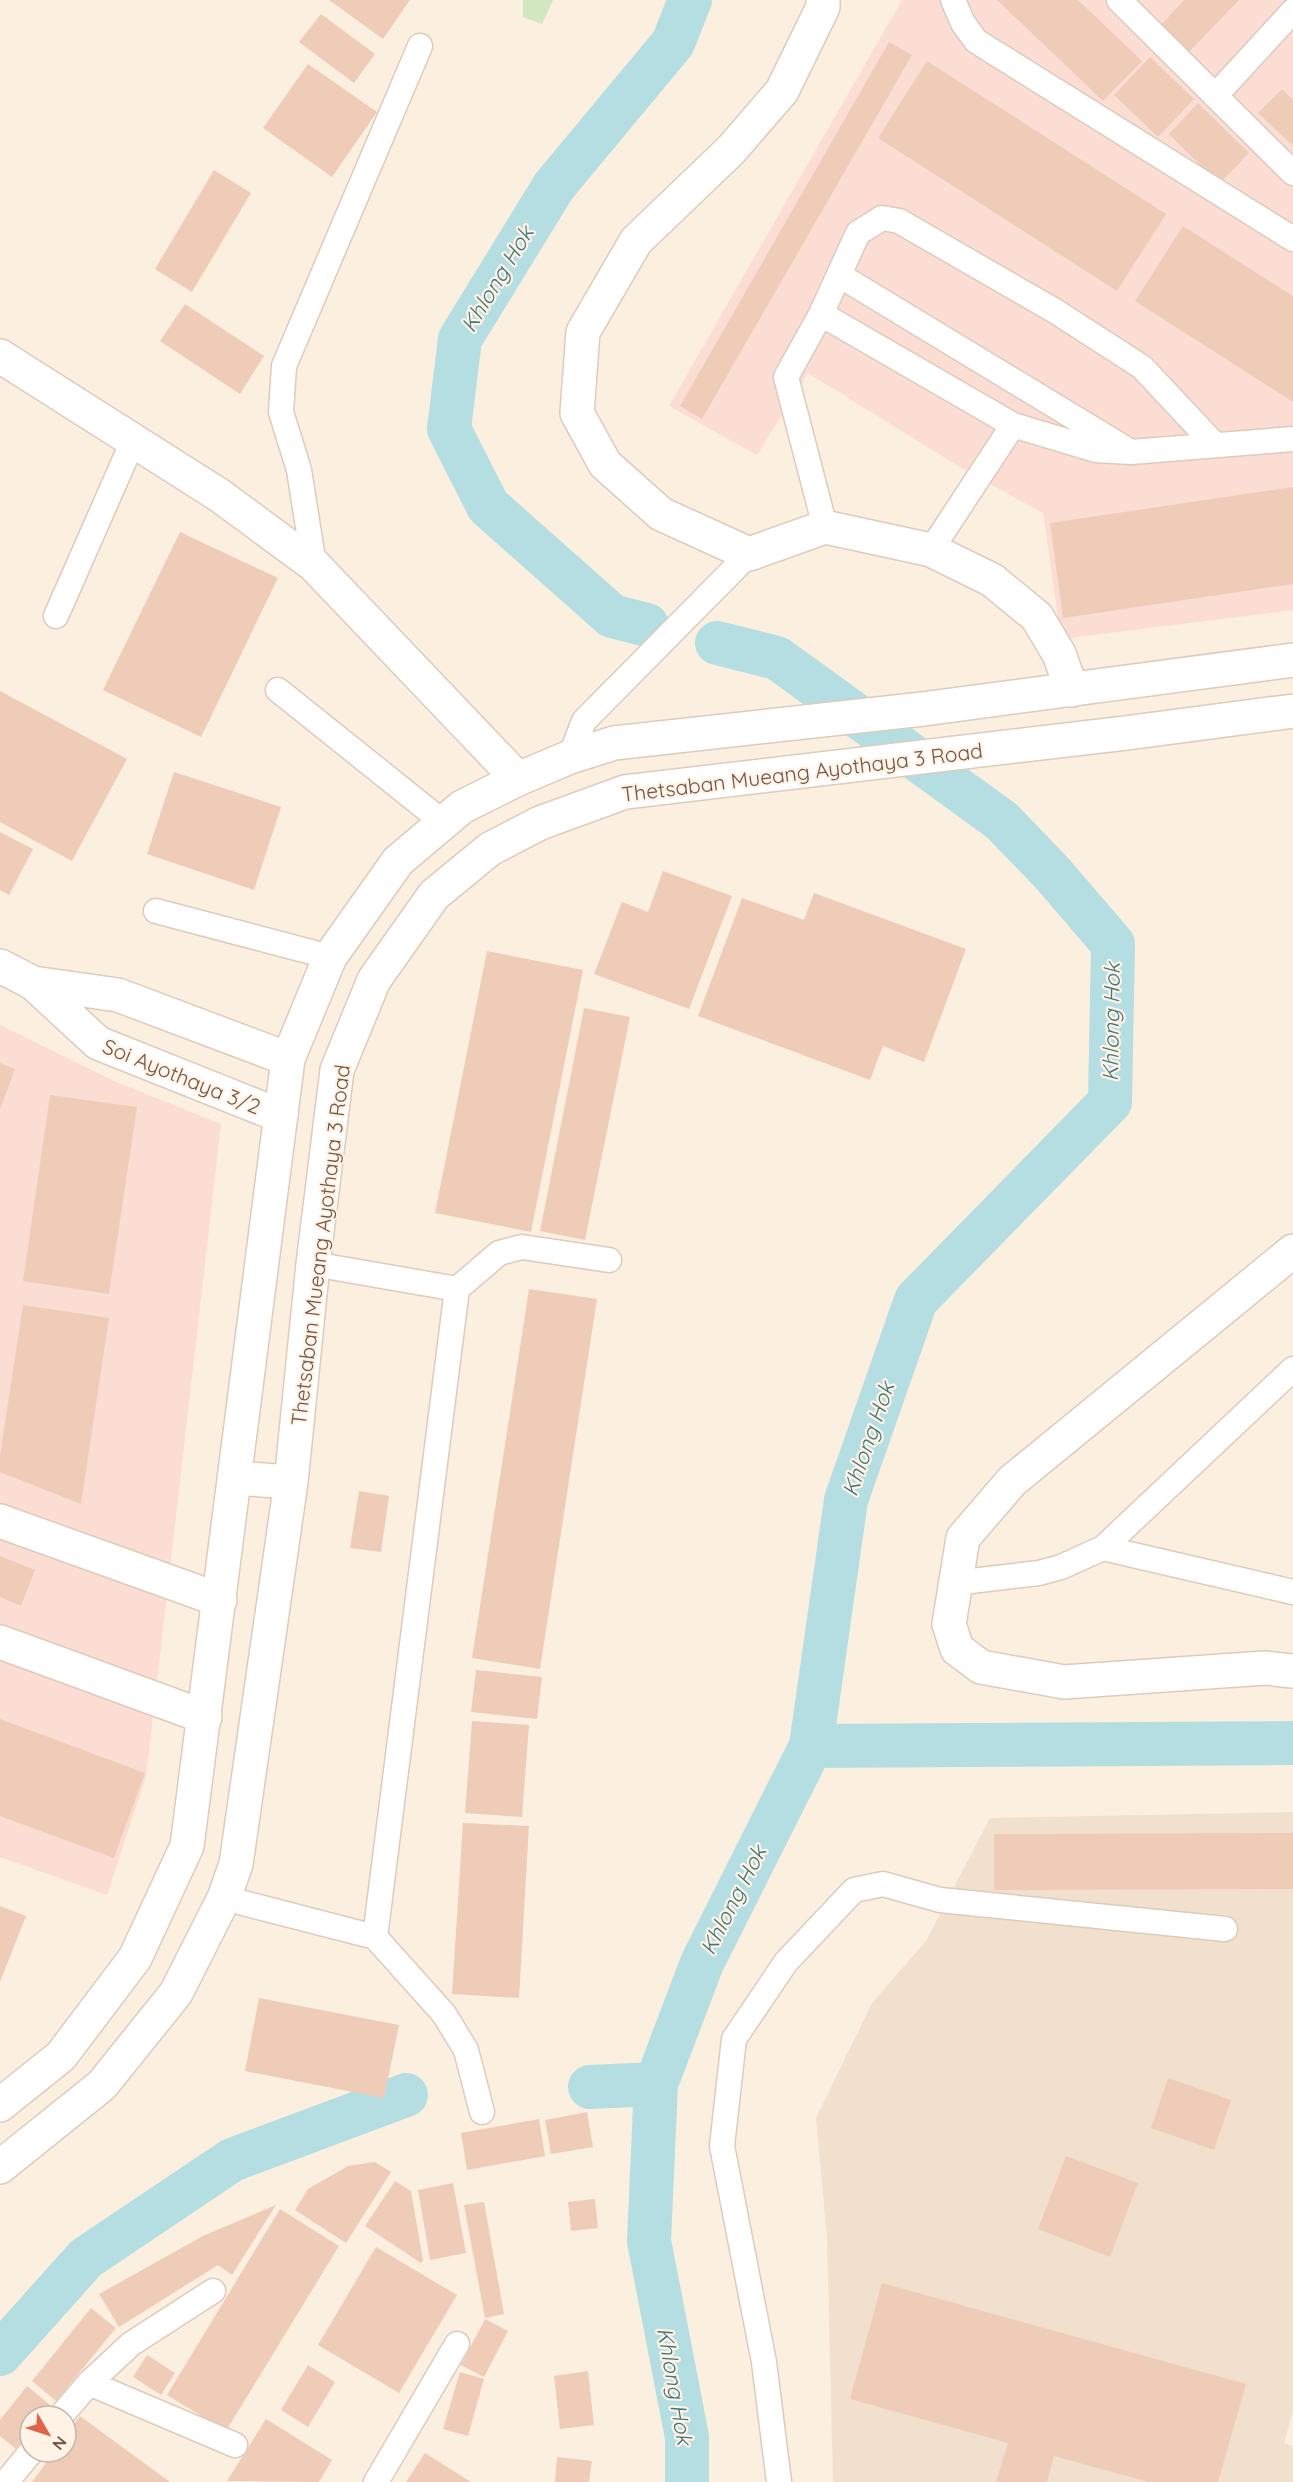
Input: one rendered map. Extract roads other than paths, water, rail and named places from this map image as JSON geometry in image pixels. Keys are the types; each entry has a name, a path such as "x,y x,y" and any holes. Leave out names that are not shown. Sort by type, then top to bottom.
{"street":[{"path":"823,0 822,7 782,91 731,150 636,241 583,332 577,413 605,464 662,514 749,554 825,527 931,550 992,580 1037,617 1059,654 1057,692"},
{"path":"0,356 219,495 314,565 518,779"},
{"path":"0,2105 61,2056 135,1958 187,1846 288,1059 330,957 398,861 462,807 518,779 570,757 614,743 1057,692 1293,660"},
{"name":"Thetsaban Mueang Ayothaya 3 Road","path":"0,2168 102,2085 176,1993 224,1898 236,1864 291,1482 313,1263 337,1070 375,980 434,895 490,849 540,823 625,792 1293,711"},
{"name":"Soi Ayothaya 3/2","path":"0,966 33,983 98,1043 281,1116"},
{"name":"Soi Ayothaya 3/2","path":"33,983 118,995 288,1059"},
{"path":"1293,1251 1012,1481 963,1538 949,1624 957,1649 981,1667 1064,1682 1265,1668 1293,1671"},
{"path":"235,1478 291,1482"},
{"path":"0,1521 220,1600"},
{"path":"0,1642 205,1717"}],"lane":[{"path":"952,0 963,23 976,41 1293,239"},
{"path":"1119,0 1293,173"},
{"path":"1215,96 1293,11"},
{"path":"314,565 299,471 281,412 284,366 420,46"},
{"path":"825,527 786,377 821,314 858,233 882,218 899,221 1055,311 1143,367 1215,445"},
{"path":"839,275 1131,452"},
{"path":"821,314 1013,425 1096,450 1131,452 1293,439"},
{"path":"931,550 1013,425"},
{"path":"56,616 133,441"},
{"path":"570,757 584,721 749,554"},
{"path":"278,690 444,823"},
{"path":"156,911 330,957"},
{"path":"375,1937 457,1289 499,1253 522,1247 609,1260"},
{"path":"313,1263 457,1289"},
{"path":"954,1583 1040,1573 1061,1567 1103,1548 1293,1369"},
{"path":"1103,1548 1293,1592"},
{"path":"779,2482 764,2362 722,2146 734,2039 786,1962 854,1890 884,1884 940,1900 1225,1929"},
{"path":"224,1898 375,1937 444,2014 465,2050 482,2112"},
{"path":"72,2404 130,2344 213,2291"},
{"path":"376,2482 457,2344"},
{"path":"89,2384 235,2445"},
{"path":"6,2482 21,2464"}],"waterway":[{"name":"Khlong Hok","path":"647,625 612,616 488,506 449,429 460,339 554,186 673,43 690,0"},
{"name":"Khlong Hok","path":"687,2482 687,2437 649,2241 656,2084 702,1963 811,1746 846,1500 916,1300 1110,1102 1113,944 1052,873 1002,821 777,658 717,643"},
{"path":"811,1746 1293,1743"},
{"path":"590,2087 656,2084"},
{"path":"0,2354 86,2258 232,2160 406,2095"}]}
